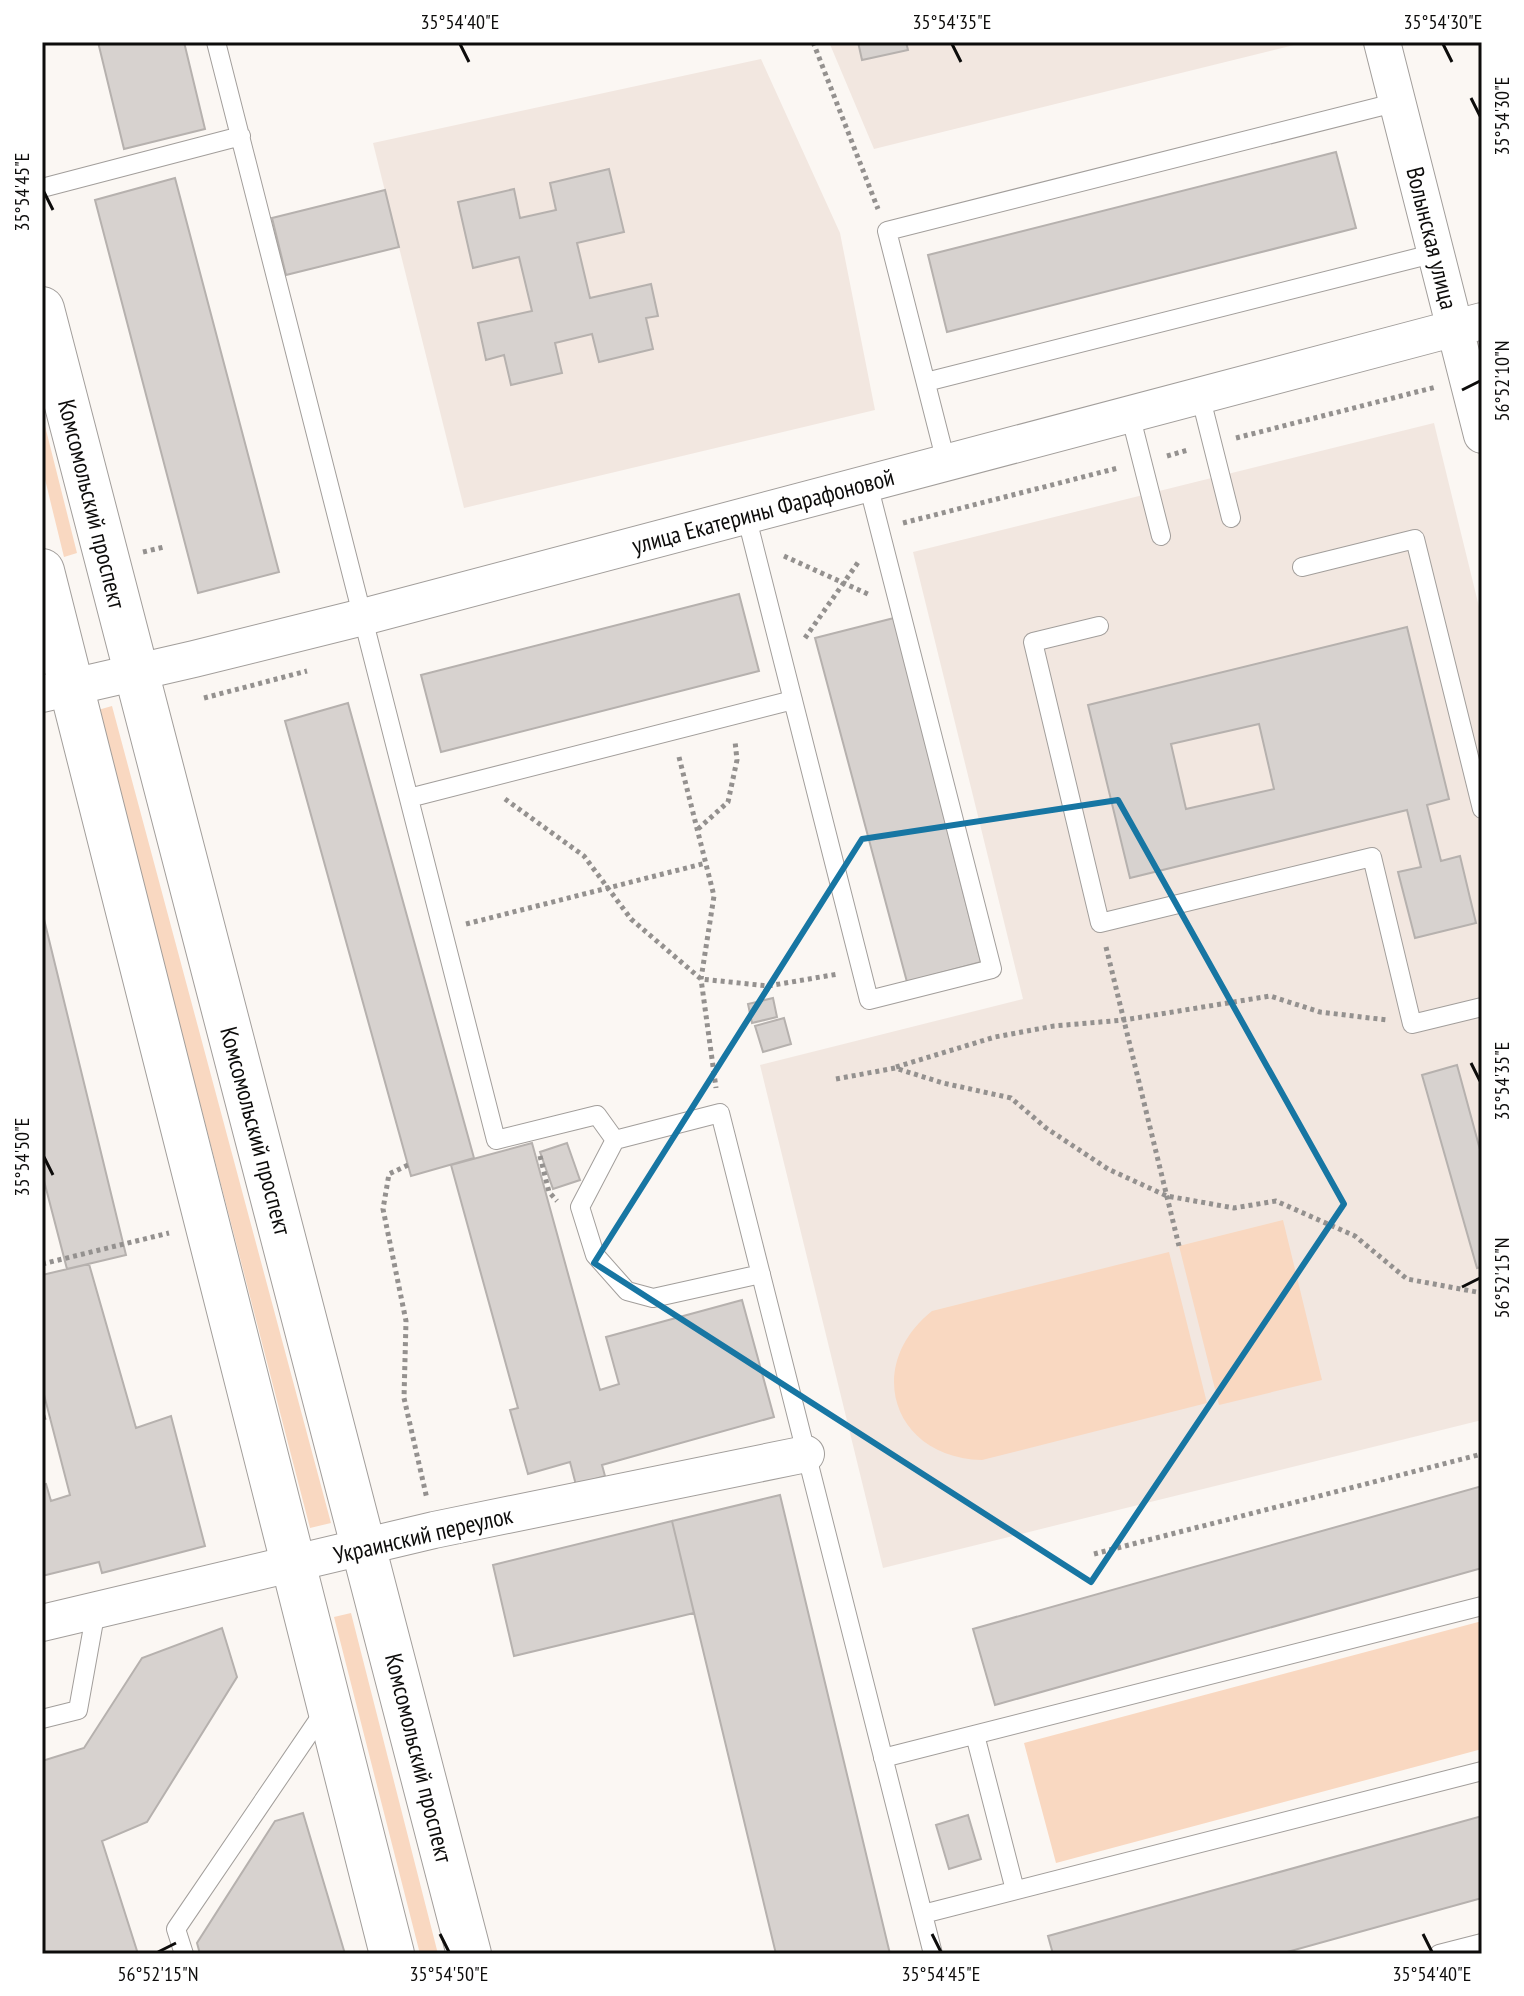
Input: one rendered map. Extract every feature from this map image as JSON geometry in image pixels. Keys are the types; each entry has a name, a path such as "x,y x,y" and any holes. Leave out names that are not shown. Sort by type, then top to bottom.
{"street":[{"name":"Волынская улица","path":"1382,42 1436,253 1468,324 1468,379 1482,435"},
{"name":"Комсомольский проспект","path":"42,309 366,1547 469,1954"},
{"name":"улица Екатерины Фарафоновой","path":"57,691 363,617 1468,324"},
{"path":"42,571 57,691 293,1564 392,1954"},
{"name":"Украинский переулок","path":"42,1623 434,1530 806,1454"}],"lane":[{"path":"216,42 496,1140 597,1115 615,1140"},
{"path":"946,462 887,231 1398,102"},
{"path":"42,188 241,136"},
{"path":"926,382 1436,253"},
{"path":"1200,395 1231,518"},
{"path":"1130,414 1161,536"},
{"path":"746,515 869,1000 992,969 868,484"},
{"path":"1302,567 1415,539 1482,809"},
{"path":"1099,626 1033,642 1100,923 1372,857 1412,1024 1482,1007"},
{"path":"409,798 793,700"},
{"path":"761,1274 653,1298 627,1291 595,1255 580,1207 615,1140 720,1113 761,1274 806,1454 933,1954"},
{"path":"883,1758 1482,1606"},
{"path":"42,1719 78,1710 96,1610"},
{"path":"184,1954 176,1929 329,1704"},
{"path":"975,1735 1015,1890"},
{"path":"923,1914 1482,1771"},
{"path":"1439,1954 1482,1943"}],"path":[{"path":"813,42 887,231"},
{"path":"784,667 845,584 880,529 1468,379"},
{"path":"755,551 774,552 893,605 902,614"},
{"path":"204,698 311,670"},
{"path":"697,830 728,802 737,760 733,715"},
{"path":"673,731 714,896 701,979 720,1113"},
{"path":"478,780 584,856 631,919 701,979 768,986 861,970"},
{"path":"442,930 706,863"},
{"path":"1100,923 1179,1246"},
{"path":"836,1079 895,1068 995,1037 1270,996 1320,1012 1412,1024"},
{"path":"895,1068 943,1083 1011,1098 1046,1128 1108,1169 1167,1196 1234,1208 1276,1201 1355,1236 1407,1279 1482,1293"},
{"path":"534,1131 549,1192 558,1203 587,1192"},
{"path":"408,1165 389,1174 383,1209 406,1321 404,1398 434,1530"},
{"path":"42,1264 176,1231"},
{"path":"42,1418 50,1416"},
{"path":"1094,1554 1482,1454"}],"highlighted area":[{"path":"1118,800 1344,1204 1091,1582 594,1263 862,839"}],"shaded area":[{"path":"829,42 1306,42 874,149"},
{"path":"761,59 840,233 875,410 464,508 373,143"},
{"path":"42,414 77,553 64,557 42,467"},
{"path":"1434,423 1482,619 1482,1420 883,1568 760,1065 1023,999 913,552"},
{"path":"112,706 331,1523 310,1528 98,710"},
{"path":"1283,1220 1322,1380 1219,1405 1179,1246"},
{"path":"1169,1252 1207,1403 982,1460 951,1455 927,1444 909,1426 898,1405 894,1382 898,1357 911,1333 932,1311"},
{"path":"351,1613 438,1954 420,1954 334,1617"},
{"path":"1482,1621 1482,1749 1056,1863 1024,1743"}],"building":[{"path":"98,42 184,42 205,129 124,149"},
{"path":"858,42 906,42 908,50 862,60"},
{"path":"1336,152 1356,228 947,332 928,255"},
{"path":"609,169 624,232 577,243 590,298 651,284 658,316 646,318 653,349 599,362 592,334 555,343 562,373 511,385 504,355 486,360 478,323 532,311 519,257 473,268 458,202 514,189 520,218 556,210 550,183"},
{"path":"175,178 279,572 198,593 95,200"},
{"path":"385,190 399,247 286,275 272,218"},
{"path":"739,594 759,671 441,752 421,675"},
{"path":"894,618 981,962 907,982 815,638"},
{"path":"1407,627 1449,799 1427,805 1441,861 1460,856 1476,923 1415,938 1398,872 1421,867 1407,810 1130,878 1088,705","holes":["1259,724 1274,789 1186,809 1171,744"]},
{"path":"348,703 474,1158 411,1176 285,721"},
{"path":"42,911 126,1255 67,1269 42,1173"},
{"path":"773,998 777,1017 752,1023 748,1004"},
{"path":"784,1018 791,1044 763,1052 755,1026"},
{"path":"1457,1065 1482,1157 1482,1267 1477,1268 1422,1075"},
{"path":"532,1143 600,1390 619,1384 606,1337 742,1300 774,1417 602,1465 605,1476 576,1485 570,1462 528,1474 510,1410 518,1408 451,1165"},
{"path":"567,1143 580,1180 553,1189 540,1152"},
{"path":"89,1264 136,1428 171,1416 205,1546 102,1573 99,1562 42,1576 42,1485 46,1484 51,1501 70,1495 42,1387 42,1275"},
{"path":"1482,1486 1482,1568 995,1705 973,1629"},
{"path":"780,1495 890,1954 776,1954 672,1521"},
{"path":"672,1521 694,1613 514,1656 493,1565"},
{"path":"222,1628 237,1677 147,1822 102,1841 138,1954 42,1954 42,1761 84,1748 142,1658"},
{"path":"303,1813 345,1954 200,1954 197,1943 275,1821"},
{"path":"968,1815 981,1859 949,1869 936,1825"},
{"path":"1482,1816 1482,1898 1280,1954 1053,1954 1048,1936"}]}
